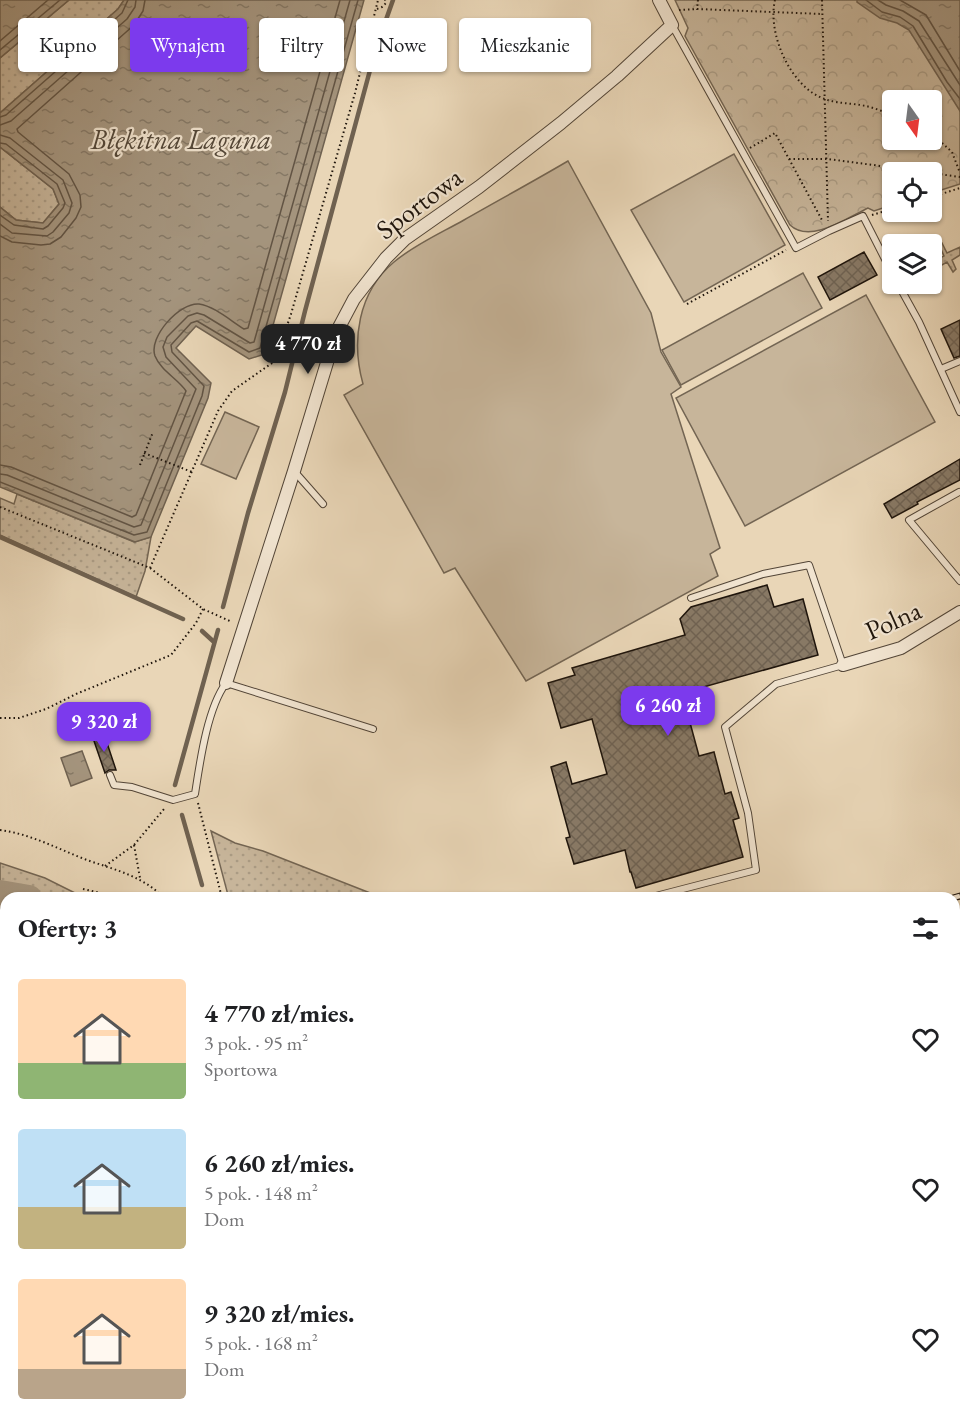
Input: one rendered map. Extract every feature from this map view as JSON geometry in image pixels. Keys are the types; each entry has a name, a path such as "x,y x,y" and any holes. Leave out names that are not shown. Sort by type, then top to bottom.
{"street":[{"path":"659,0 669,20"},
{"name":"Sportowa","path":"226,683 336,333 354,299 386,258 405,239 478,188 618,76 669,20"},
{"name":"Polna","path":"843,665 901,648 960,612"}],"lane":[{"path":"669,20 796,248 863,216 882,253"},
{"path":"903,294 960,412"},
{"path":"940,369 960,361"},
{"path":"294,471 323,504"},
{"path":"959,492 909,520 960,580"},
{"path":"671,892 756,870 748,813 725,727 776,684 843,665 809,565 763,574 691,598"},
{"path":"110,775 114,785 132,787 173,800 195,794 201,752 219,692 226,683 373,729"}],"path":[{"path":"150,568 218,411 232,391 275,361 291,314 352,104 378,0"},
{"path":"377,9 386,3 385,0"},
{"path":"697,9 698,0"},
{"path":"775,0 773,13 776,35 786,63 812,93 826,100 868,106 882,111"},
{"path":"822,0 828,159 828,231"},
{"path":"669,20 675,10 697,9 822,14"},
{"path":"743,152 775,133 828,231"},
{"path":"942,143 952,152 960,172"},
{"path":"789,159 828,159 882,166"},
{"path":"942,174 960,177"},
{"path":"942,194 960,188"},
{"path":"863,216 882,211"},
{"path":"687,304 794,245"},
{"path":"140,465 153,432"},
{"path":"144,453 192,472"},
{"path":"0,507 150,568 203,609 227,620"},
{"path":"0,718 19,718 46,710 76,694 171,655 196,623 203,609"},
{"path":"195,794 219,892"},
{"path":"105,866 134,845 154,819 173,800"},
{"path":"0,830 17,832 140,879 159,892"},
{"path":"134,845 140,879"},
{"path":"83,889 96,892"}],"green space":[{"path":"69,0 124,0 108,18 48,18"},
{"path":"675,0 960,0 960,184 942,190 942,162 882,162 882,208 874,211 868,208 818,231 798,230 790,225 685,36 688,28"},
{"path":"18,43 18,72 47,72 0,113 0,58"},
{"path":"0,147 53,189 59,204 43,223 16,220 0,207"},
{"path":"734,154 785,245 684,302 631,210"},
{"path":"568,161 651,313 661,352 681,387 671,394 720,548 710,554 718,576 526,681 455,568 444,573 344,395 363,384 358,351 360,318 372,288 382,274 394,262 419,245"},
{"path":"942,243 947,253 960,247 960,255 952,260 956,269 953,272 947,262 942,265 944,256"},
{"path":"803,273 822,308 681,385 662,350"},
{"path":"866,295 935,422 745,526 676,398"},
{"path":"225,412 259,427 236,479 201,464"},
{"path":"17,494 134,542 151,537 145,571 136,597 0,535 0,498 14,504"},
{"path":"211,831 235,843 263,851 368,892 227,892"},
{"path":"0,863 45,878 73,892 0,892"}],"water":[{"path":"0,0 69,0 48,18 18,18 18,43 0,58"},
{"name":"Błękitna Laguna","path":"124,0 364,0 359,18 356,18 356,29 344,72 344,18 259,18 259,72 344,72 265,354 249,359 196,326 176,348 211,383 208,398 151,537 135,542 0,487 0,207 16,220 43,223 59,204 53,189 0,147 0,113 47,72 118,72 118,18 108,18"},
{"path":"857,0 960,0 960,111 909,30 897,23 880,18"},
{"path":"82,751 92,778 71,786 61,758"}],"building":[{"path":"864,252 877,275 830,300 818,277"},
{"path":"960,320 960,356 954,358 941,329"},
{"path":"960,459 960,480 892,518 884,504"},
{"path":"767,585 774,607 803,599 818,655 682,693 699,756 714,752 725,794 731,792 739,818 733,820 743,857 636,888 625,850 574,864 566,838 570,837 551,767 566,762 572,784 607,774 592,719 561,728 548,683 575,675 572,668 685,635 680,619 691,607"},
{"path":"104,734 116,770 109,770 105,773 93,738"}],"waterway":[{"path":"223,607 248,513 285,392 376,48 393,0"},
{"path":"0,537 183,619"},
{"path":"175,785 218,630"},
{"path":"202,631 214,642"},
{"path":"182,815 202,885"}]}
